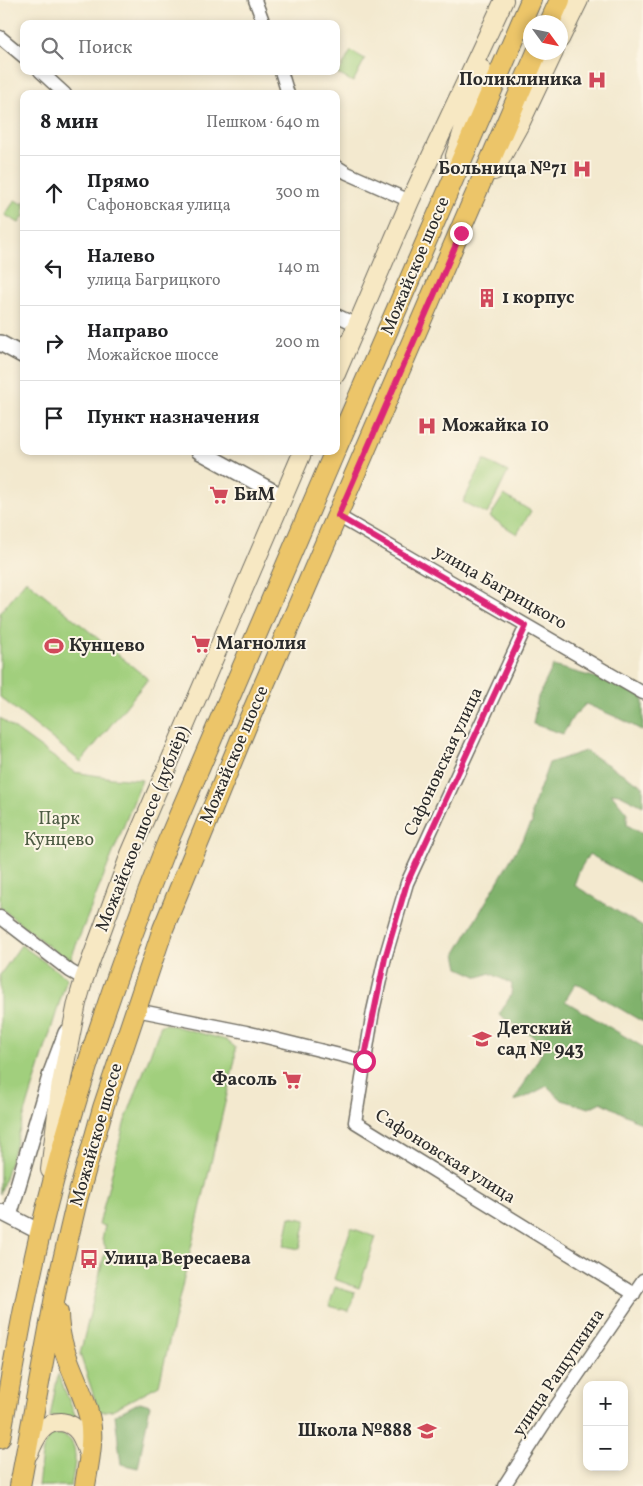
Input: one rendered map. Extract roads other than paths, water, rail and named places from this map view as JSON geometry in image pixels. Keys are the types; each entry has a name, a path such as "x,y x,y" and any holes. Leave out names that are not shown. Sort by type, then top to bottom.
{"main road":[{"name":"Можайское шоссе","path":"340,441 531,0"},
{"path":"553,15 560,0"},
{"path":"568,23 579,0"},
{"path":"436,219 503,3"},
{"path":"340,365 410,201 503,3"},
{"name":"Можайское шоссе","path":"20,1486 58,1286 77,1200 101,1117 163,929 193,852 461,233 534,60"},
{"path":"461,233 521,122 550,60"},
{"name":"Можайское шоссе (дублёр)","path":"77,1003 130,854 301,455"},
{"name":"Можайское шоссе","path":"0,1438 40,1232 80,1091 109,1000 140,912 209,743 334,455"},
{"path":"46,1210 60,1089 77,1003"},
{"path":"58,1286 58,1318 62,1348 90,1422 91,1440 85,1486"},
{"path":"24,1462 42,1430 52,1423 60,1422 69,1424 78,1431 89,1459"}],"street":[{"path":"256,0 263,20"},
{"path":"0,37 20,54"},
{"path":"44,75 61,90"},
{"path":"281,75 287,90"},
{"path":"340,169 410,201"},
{"path":"340,317 357,325"},
{"path":"0,343 20,354"},
{"path":"206,455 283,497"},
{"name":"улица Багрицкого","path":"338,516 643,692"},
{"name":"Сафоновская улица","path":"526,626 407,883 387,951 373,1011 355,1122 634,1294"},
{"path":"0,917 65,967 84,979"},
{"name":"Можайское шоссе (дублёр)","path":"5,1214 51,1073 77,1003"},
{"path":"136,1010 246,1032 364,1061"},
{"path":"5,1214 40,1232"},
{"name":"улица Ращупкина","path":"504,1486 546,1421 643,1280"}],"place":[{"name":"Поликлиника","path":"597,80"},
{"name":"Больница №71","path":"582,169"},
{"name":"1 корпус","path":"487,298"},
{"name":"Можайка 10","path":"427,426"},
{"name":"БиМ","path":"219,495"},
{"name":"Магнолия","path":"201,644"},
{"name":"Кунцево","path":"54,646"},
{"name":"Детский сад № 943","path":"482,1039"},
{"name":"Фасоль","path":"292,1080"},
{"name":"Улица Вересаева","path":"89,1259"},
{"name":"Школа №888","path":"427,1431"}],"park label":[{"name":"Парк Кунцево","path":"59,830"}]}
